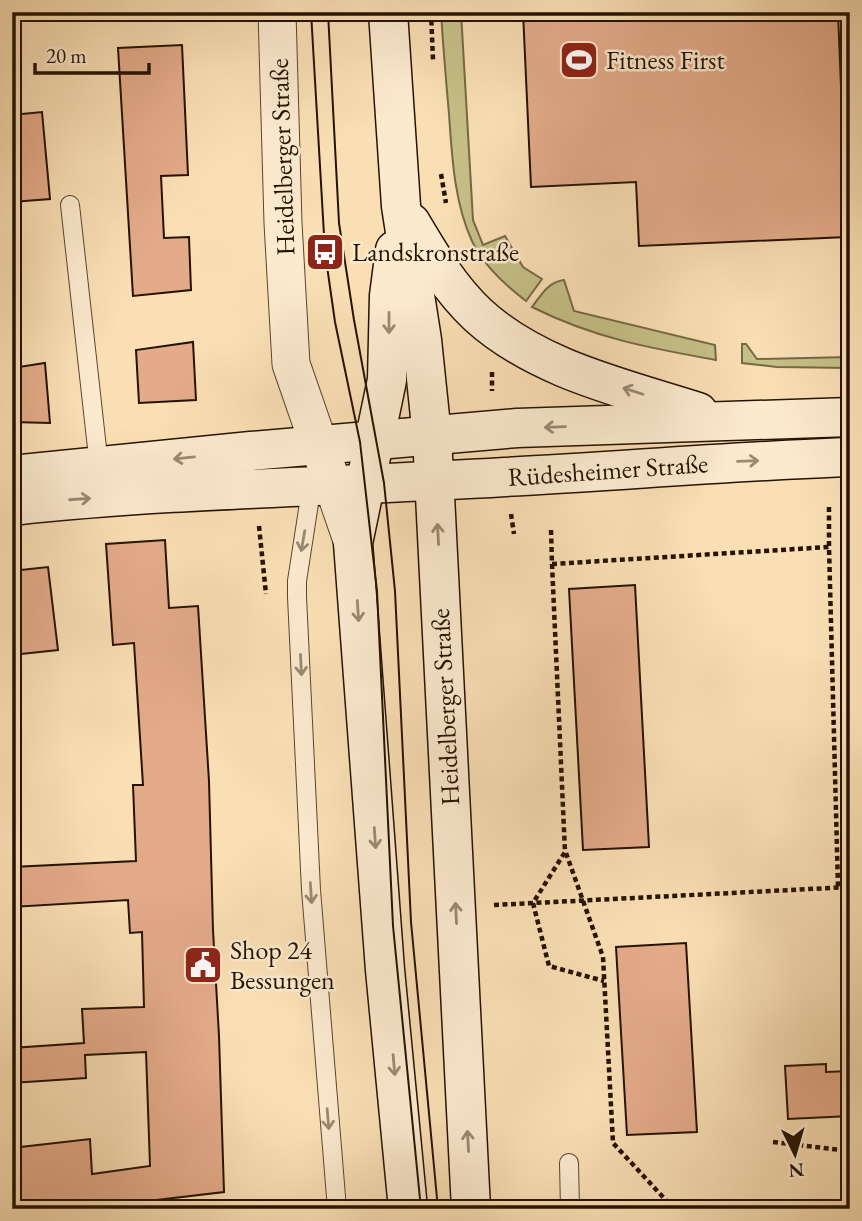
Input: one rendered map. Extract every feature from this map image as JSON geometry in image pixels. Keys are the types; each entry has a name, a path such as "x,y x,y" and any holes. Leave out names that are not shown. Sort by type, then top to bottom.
{"main road":[{"name":"Heidelberger Straße","path":"388,12 401,206 422,340 432,436 471,1209"},
{"path":"401,206 429,254 449,281 476,314 503,335 530,351 579,373 721,420"},
{"name":"Heidelberger Straße","path":"401,206 389,296 387,380 375,441 337,485 353,543 385,970 408,1209"},
{"name":"Rüdesheimer Straße","path":"375,441 517,428 850,417"},
{"path":"12,475 375,441"},
{"name":"Rüdesheimer Straße","path":"337,485 713,462 850,457"},
{"path":"12,506 75,499 337,485"}],"street":[{"name":"Heidelberger Straße","path":"277,12 283,223 291,364 319,446 337,485"}],"lane":[{"path":"70,205 99,466"},
{"path":"337,485 297,580 311,890 337,1209"},
{"path":"569,1163 570,1209"}],"path":[{"path":"431,12 434,63"},
{"path":"440,171 447,209"},
{"path":"492,369 492,394"},
{"path":"828,507 838,887"},
{"path":"259,520 266,599"},
{"path":"551,530 565,852 603,957 612,1143 674,1209"},
{"path":"552,564 644,556 830,547"},
{"path":"565,852 533,903 549,966 604,981"},
{"path":"492,905 850,887"},
{"path":"773,1142 850,1151"}],"shaded area":[{"path":"441,12 461,12 473,220 483,245 505,236 523,267 542,279 526,301 482,258 472,241 461,211 453,162"},
{"path":"564,280 574,311 715,345 716,360 600,334 532,307 549,286"},
{"path":"742,344 746,344 757,359 850,357 850,368 777,367 742,363"}],"building":[{"path":"523,12 838,12 847,237 639,246 636,182 531,187"},
{"path":"182,45 188,175 161,176 164,238 189,237 191,290 133,296 118,48"},
{"path":"42,112 50,199 12,202 12,115"},
{"path":"193,342 196,400 139,403 136,350"},
{"path":"45,363 50,423 12,422 12,368"},
{"path":"165,540 169,608 198,606 209,781 224,1192 80,1209 12,1209 12,1148 90,1139 92,1174 150,1166 146,1052 85,1055 86,1078 12,1083 12,1048 84,1043 82,1009 144,1007 142,932 130,933 128,900 12,907 12,867 136,861 133,785 143,785 134,643 113,645 106,544"},
{"path":"48,567 58,650 12,655 12,571"},
{"path":"635,585 649,847 583,850 569,589"},
{"path":"686,943 697,1132 627,1135 616,947"},
{"path":"826,1064 826,1072 850,1071 850,1116 788,1119 785,1066"}],"tram line":[{"path":"311,12 325,252 335,322 360,442 377,591 393,926 421,1209"},
{"path":"328,12 339,223 384,483 395,591 411,922 438,1209"}],"place":[{"name":"Fitness First","path":"579,60"},
{"name":"Landskronstraße","path":"325,252"},
{"name":"Shop 24 Bessungen","path":"203,965"}]}
